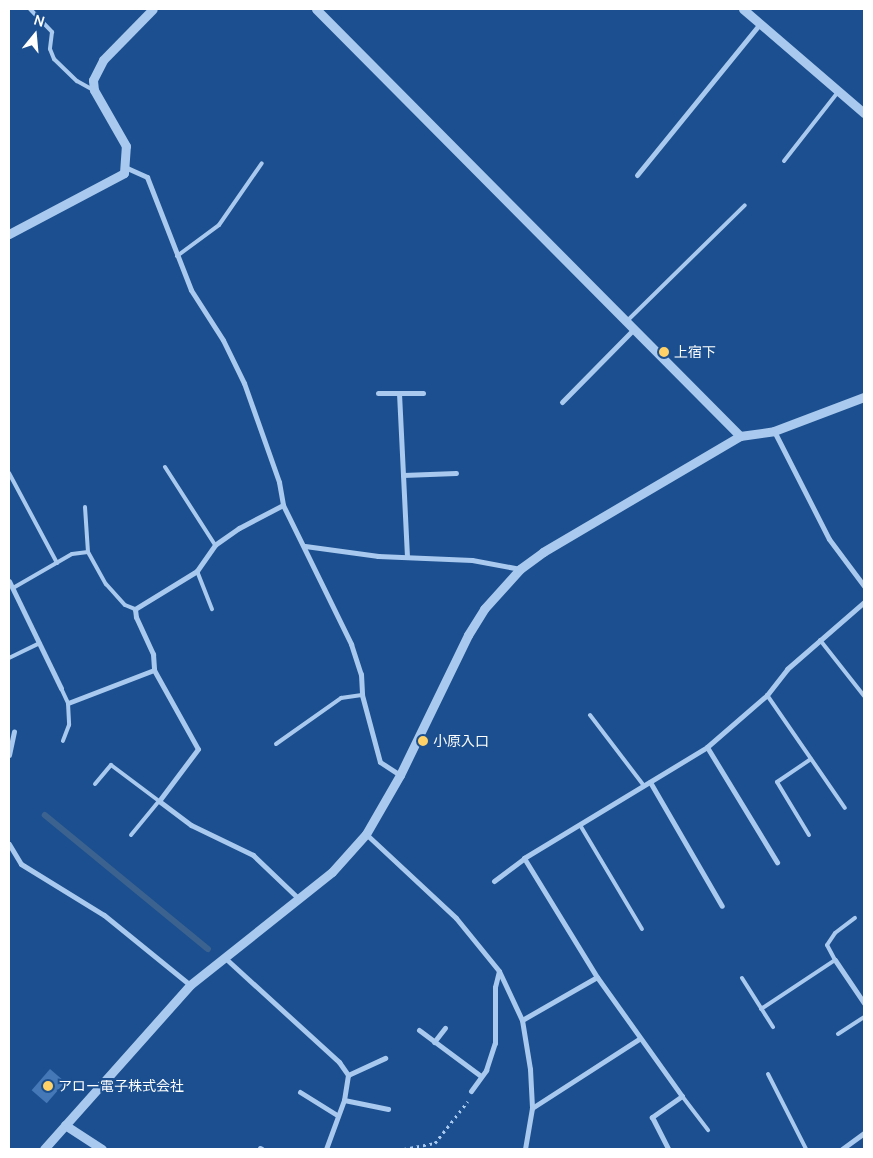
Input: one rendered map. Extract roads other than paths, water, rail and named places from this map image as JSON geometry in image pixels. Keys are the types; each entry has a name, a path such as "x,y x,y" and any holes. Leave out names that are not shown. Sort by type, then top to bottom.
{"street":[{"path":"9,234 116,180 126,168 126,146 94,90 95,72 103,60 153,9"},
{"path":"316,9 740,436"},
{"path":"743,9 864,113"},
{"path":"637,175 759,24"},
{"path":"126,168 146,177 190,290 223,340 244,383 279,482 283,505 305,546 350,644 361,674 362,695 380,762 400,776"},
{"path":"562,402 633,330"},
{"path":"378,393 423,393"},
{"path":"399,393 407,557"},
{"path":"44,1149 190,985 224,956 299,900 332,872 366,834 400,776 468,635 484,609 520,569 543,552 740,436 774,430 864,397"},
{"path":"774,430 829,539 864,586"},
{"path":"403,475 456,473"},
{"path":"283,505 239,528 215,545 197,571 135,609 136,617 153,654 154,670 198,749 159,801 190,825 254,855 299,900"},
{"path":"305,546 407,557 472,560 520,569"},
{"path":"9,581 61,688"},
{"path":"494,881 524,858 708,747 767,695 787,669 864,602"},
{"path":"68,703 154,670"},
{"path":"9,754 14,732"},
{"path":"708,747 777,862"},
{"path":"650,782 722,906"},
{"path":"366,834 456,918 499,970 522,1020 532,1108 525,1149"},
{"path":"9,844 21,864 104,916 190,985"},
{"path":"524,858 597,977 639,1040 682,1096 652,1117 668,1149"},
{"path":"224,956 339,1062 348,1075 344,1100 337,1114 326,1149"},
{"path":"835,960 864,1003"},
{"path":"471,1092 481,1076 495,1043 494,987 499,970"},
{"path":"522,1020 597,977"},
{"path":"434,1042 445,1028"},
{"path":"418,1030 481,1076"},
{"path":"532,1108 639,1040"},
{"path":"348,1075 385,1058"},
{"path":"300,1092 337,1114"},
{"path":"344,1100 388,1109"},
{"path":"65,1125 102,1149"},
{"path":"844,1148 864,1133"}],"lane":[{"path":"30,9 52,32 50,49 54,59 77,81 94,90"},
{"path":"784,162 838,92"},
{"path":"177,256 219,225 262,163"},
{"path":"626,322 745,205"},
{"path":"165,467 215,545"},
{"path":"9,473 57,562"},
{"path":"85,507 88,552 106,584 125,605 135,609"},
{"path":"13,588 72,554 88,552"},
{"path":"197,571 212,609"},
{"path":"820,640 864,696"},
{"path":"9,658 40,643"},
{"path":"61,688 68,703 69,725 63,742"},
{"path":"276,744 341,698 362,695"},
{"path":"767,695 845,808"},
{"path":"590,715 644,786"},
{"path":"809,835 777,782 811,759"},
{"path":"95,784 111,765 159,801 131,835"},
{"path":"580,825 642,929"},
{"path":"761,1009 835,960 827,945 835,933 855,918"},
{"path":"742,978 773,1027"},
{"path":"838,1034 864,1017"},
{"path":"768,1074 806,1149"},
{"path":"682,1096 708,1130"}],"waterway":[{"path":"45,815 208,949"}],"place":[{"name":"上宿下","path":"664,352"},
{"name":"小原入口","path":"423,741"},
{"name":"アロー電子株式会社","path":"48,1086"}]}
